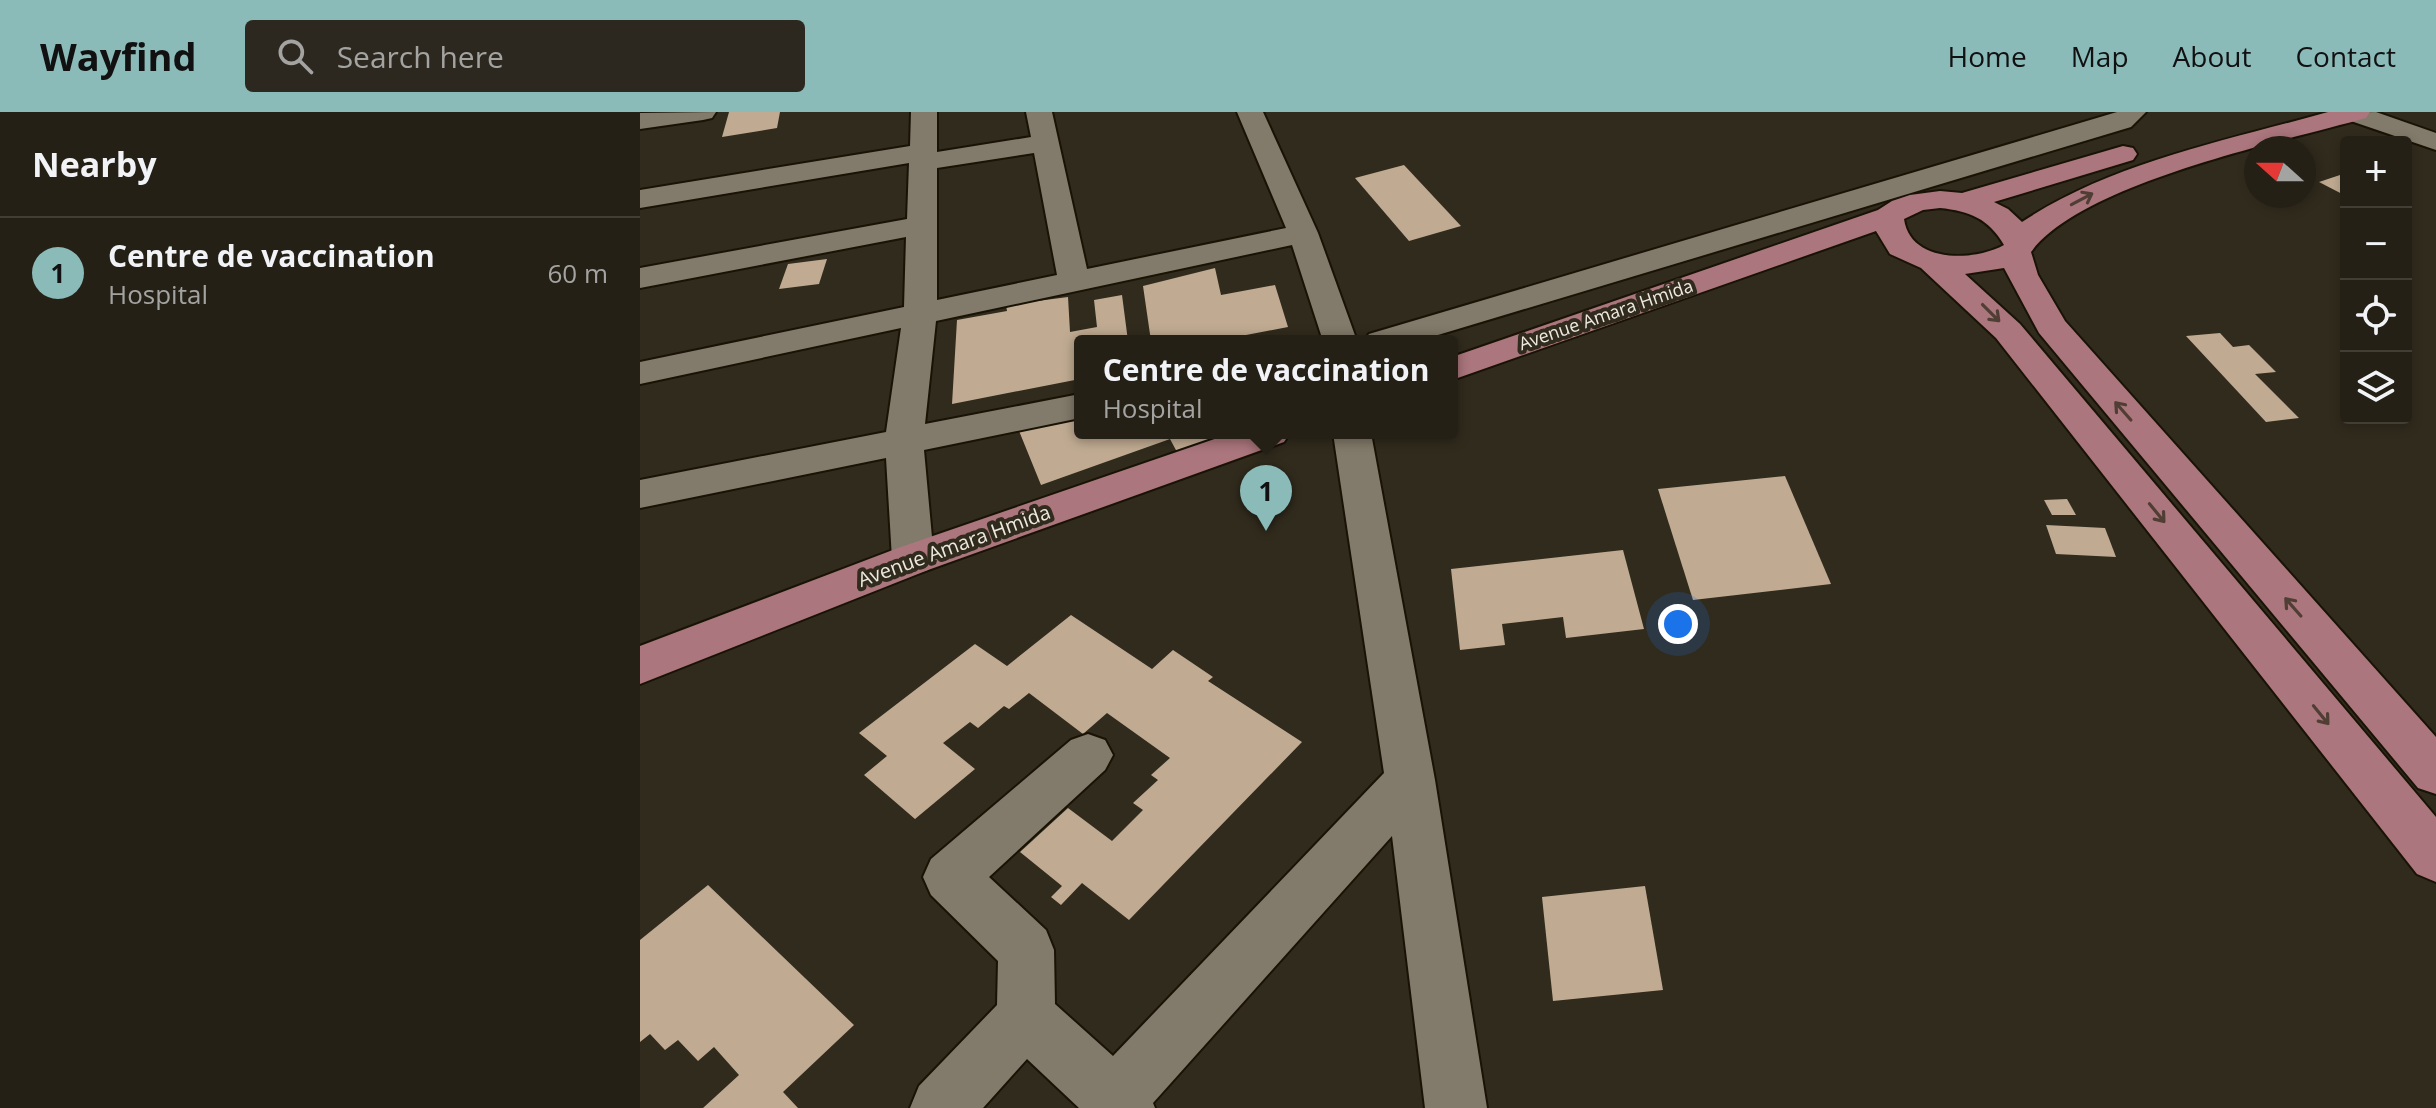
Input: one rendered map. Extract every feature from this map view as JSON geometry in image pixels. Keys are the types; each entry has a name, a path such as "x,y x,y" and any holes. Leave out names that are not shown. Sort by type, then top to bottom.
{"main road":[{"path":"2016,247 2058,213 2107,187 2355,113"},
{"path":"1961,202 2047,179 2180,135"},
{"name":"Avenue Amara Hmida","path":"1458,367 1759,261 1828,240 1890,205 1924,200 1961,202"},
{"path":"1961,202 1995,214 2015,233 2022,275 2051,326 2436,772"},
{"path":"1890,205 1887,226 1891,236 1984,306 2023,348 2436,857"},
{"name":"Avenue Amara Hmida","path":"1759,261 1869,255 1924,259 1953,266 1982,266 2005,260 2016,247"},
{"name":"Avenue Amara Hmida","path":"640,665 913,559 1254,439"}],"street":[{"path":"640,121 703,112"},
{"path":"913,559 904,442 920,314 924,112"},
{"path":"1039,112 1074,281"},
{"path":"1250,112 1303,233 1338,335"},
{"path":"1403,335 1890,205 2122,121 2133,112"},
{"path":"2355,113 2436,142"},
{"path":"640,199 923,157 1045,143"},
{"path":"640,278 922,225"},
{"path":"640,373 1303,233"},
{"path":"640,494 1074,407"},
{"path":"1353,439 1410,780 1456,1108"},
{"path":"941,1108 1026,1017 1026,950 950,877 1088,755"},
{"path":"1026,1017 1120,1103 1410,780"}],"building":[{"path":"729,112 780,112 777,128 722,137"},
{"path":"1404,165 1461,226 1409,241 1355,178"},
{"path":"2340,175 2340,193 2319,182"},
{"path":"827,259 819,284 779,289 788,264"},
{"path":"1215,268 1221,295 1275,285 1288,327 1246,335 1150,335 1143,286"},
{"path":"1122,295 1127,335 1074,335 1074,380 952,404 957,320 1007,311 1006,305 1068,297 1070,332 1097,327 1094,300"},
{"path":"2220,333 2233,347 2249,345 2276,372 2255,374 2299,418 2266,422 2186,336"},
{"path":"1074,394 1074,439 1170,439 1041,485 1013,416"},
{"path":"1170,439 1211,439 1177,452"},
{"path":"1785,476 1831,584 1693,600 1658,489"},
{"path":"2067,499 2076,515 2052,515 2044,500"},
{"path":"2046,525 2105,528 2116,557 2056,554"},
{"path":"1623,550 1644,629 1566,638 1563,617 1502,624 1505,645 1460,650 1451,569"},
{"path":"1071,615 1152,669 1173,650 1213,677 1208,681 1302,742 1129,920 1082,883 1061,905 1051,897 1062,886 1020,852 1068,808 1112,841 1143,810 1133,803 1158,780 1151,775 1170,758 1107,713 1083,734 1029,693 1009,709 1004,706 978,728 970,722 943,743 975,769 915,819 864,775 887,756 859,733 975,644 1007,666"},
{"path":"708,885 854,1025 783,1092 798,1108 703,1108 739,1075 714,1047 698,1061 678,1040 665,1050 650,1034 640,1042 640,940"},
{"path":"1645,886 1663,990 1553,1001 1542,897"}],"place":[{"name":"Centre de vaccination","path":"1266,531"}]}
